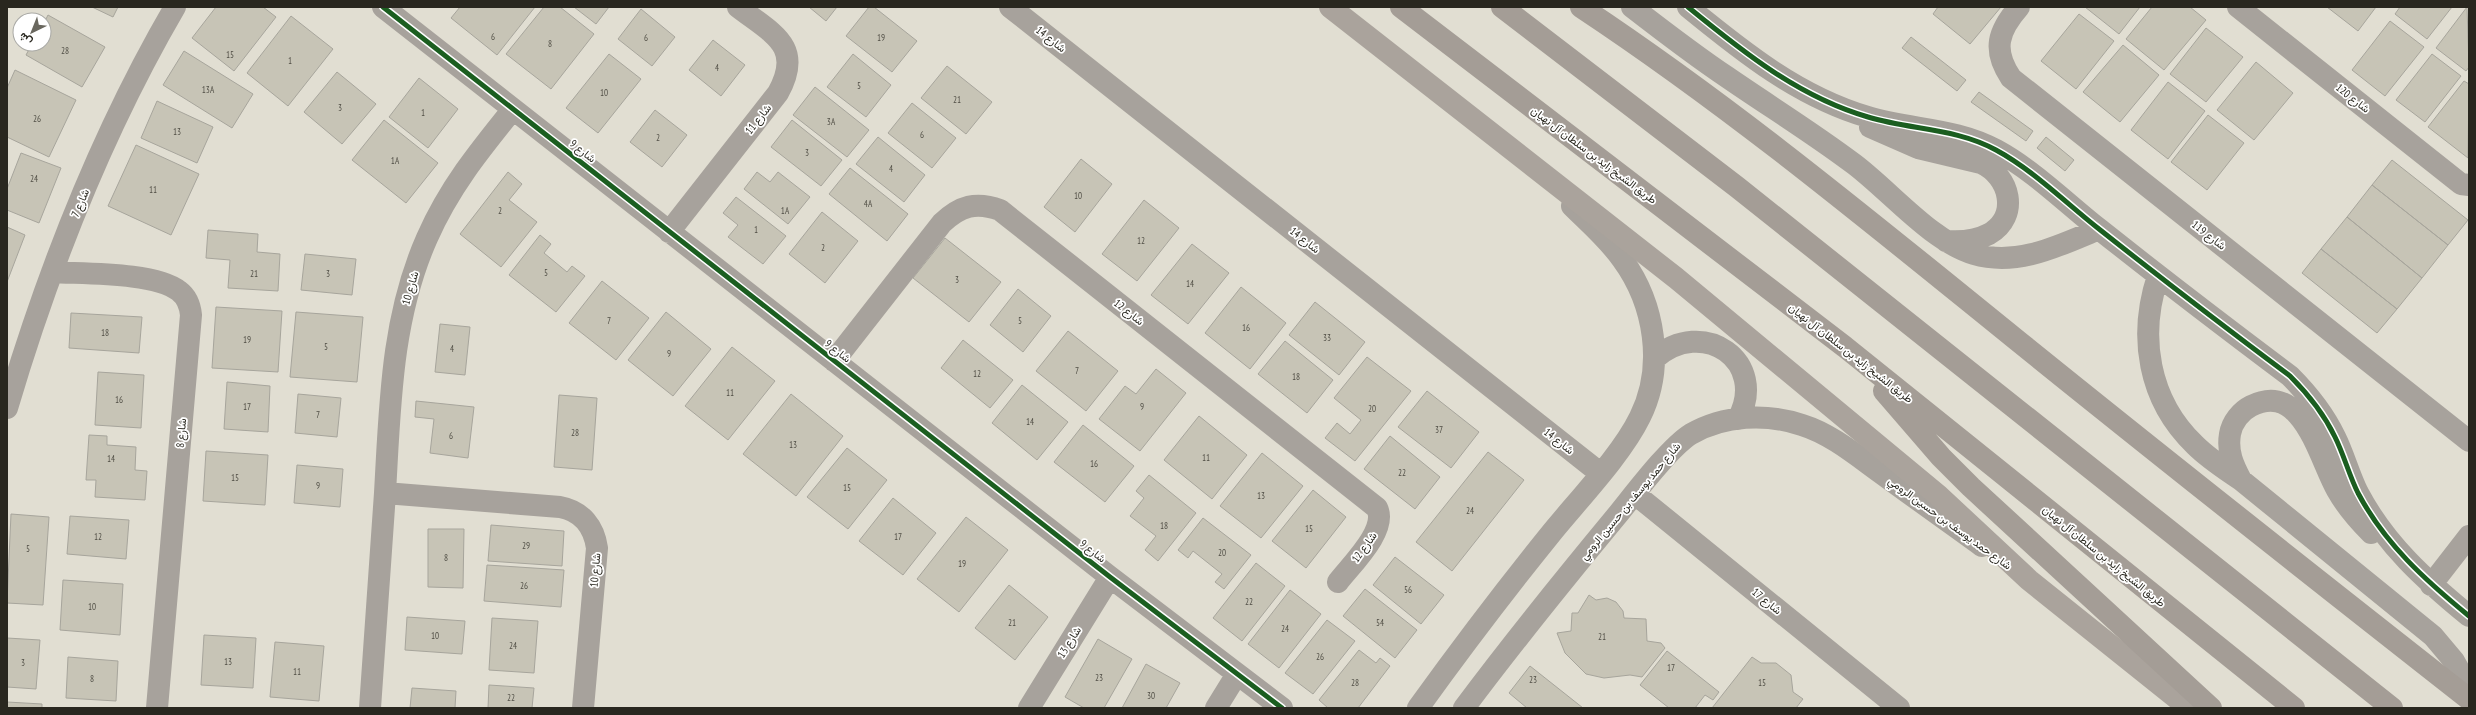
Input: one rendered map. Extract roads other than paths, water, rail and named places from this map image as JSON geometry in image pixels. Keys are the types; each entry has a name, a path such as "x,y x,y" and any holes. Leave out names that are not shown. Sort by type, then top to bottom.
{"highway":[{"name":"طريق الشيخ زايد بن سلطان آل نهيان","path":"1401,7 1845,347 2294,708"},
{"path":"1502,7 1731,182 2392,708"},
{"path":"1581,7 1693,84 1771,143 2218,503 2469,699"},
{"path":"1845,347 1941,457 1971,487 2211,708"}],"main road":[{"path":"1330,7 1541,173 1646,253 1862,430 1962,516 2029,580 2189,708"}],"street":[{"name":"شارع 7","path":"7,408 52,272 106,143 175,7"},
{"name":"شارع 9","path":"383,7 1110,577 1282,708"},
{"name":"شارع 11","path":"670,232 778,93 788,72 787,52 781,42 738,7"},
{"name":"شارع 14","path":"1010,7 1600,473"},
{"path":"1632,7 1725,76 1856,165 1945,241 1975,254 2008,258 2041,252 2099,229"},
{"path":"1688,7 1760,64 1805,91 1838,107 1895,125 1941,130 1980,142 2012,159 2158,276 2290,376 2304,390 2327,422 2346,468 2373,518 2409,564"},
{"name":"شارع 119","path":"2019,7 2003,28 1999,41 2000,54 2004,67 2011,78 2469,441"},
{"name":"شارع 120","path":"2238,7 2461,184 2469,185"},
{"path":"1838,107 1857,120 1897,140 1932,152 1981,163 1998,173 2004,181 2009,200 2001,224 1988,234 1980,237 1945,241"},
{"name":"شارع 10","path":"370,708 393,360 400,322 416,265 426,239 453,188 467,166 513,109"},
{"path":"1418,708 1484,616 1600,473 1640,417 1650,389 1654,359 1654,341 1647,306 1632,273 1610,244 1541,173"},
{"name":"شارع 12","path":"834,361 942,223 954,212 970,206 990,206 1000,210 1377,508 1380,515 1378,528 1338,582"},
{"name":"شارع 8","path":"52,272 142,278 158,281 179,290 190,305 191,315 157,708"},
{"path":"2158,276 2151,302 2147,336 2149,356 2160,395 2181,430 2195,445 2241,480 2433,636 2454,661 2469,688"},
{"path":"1654,359 1674,345 1697,340 1720,347 1730,354 1743,373 1746,384 1744,407 1738,419"},
{"path":"2241,480 2230,455 2229,442 2234,423 2247,408 2256,404 2266,402 2286,405 2302,417 2328,473 2349,508 2377,539 2409,564 2431,585 2469,616"},
{"name":"شارع حمد يوسف بن حسين الرومي","path":"1464,708 1514,641 1635,494 1681,441 1705,427 1738,419 1767,418 1785,420 1820,432 1854,453 2029,580"},
{"name":"شارع 10","path":"385,493 560,507 576,513 586,521 594,534 597,548 583,708"},
{"name":"شارع 17","path":"1635,494 1899,708"},
{"path":"2431,585 2469,536"},
{"name":"شارع 13","path":"1029,708 1110,577"},
{"path":"1216,708 1237,674"}]}
